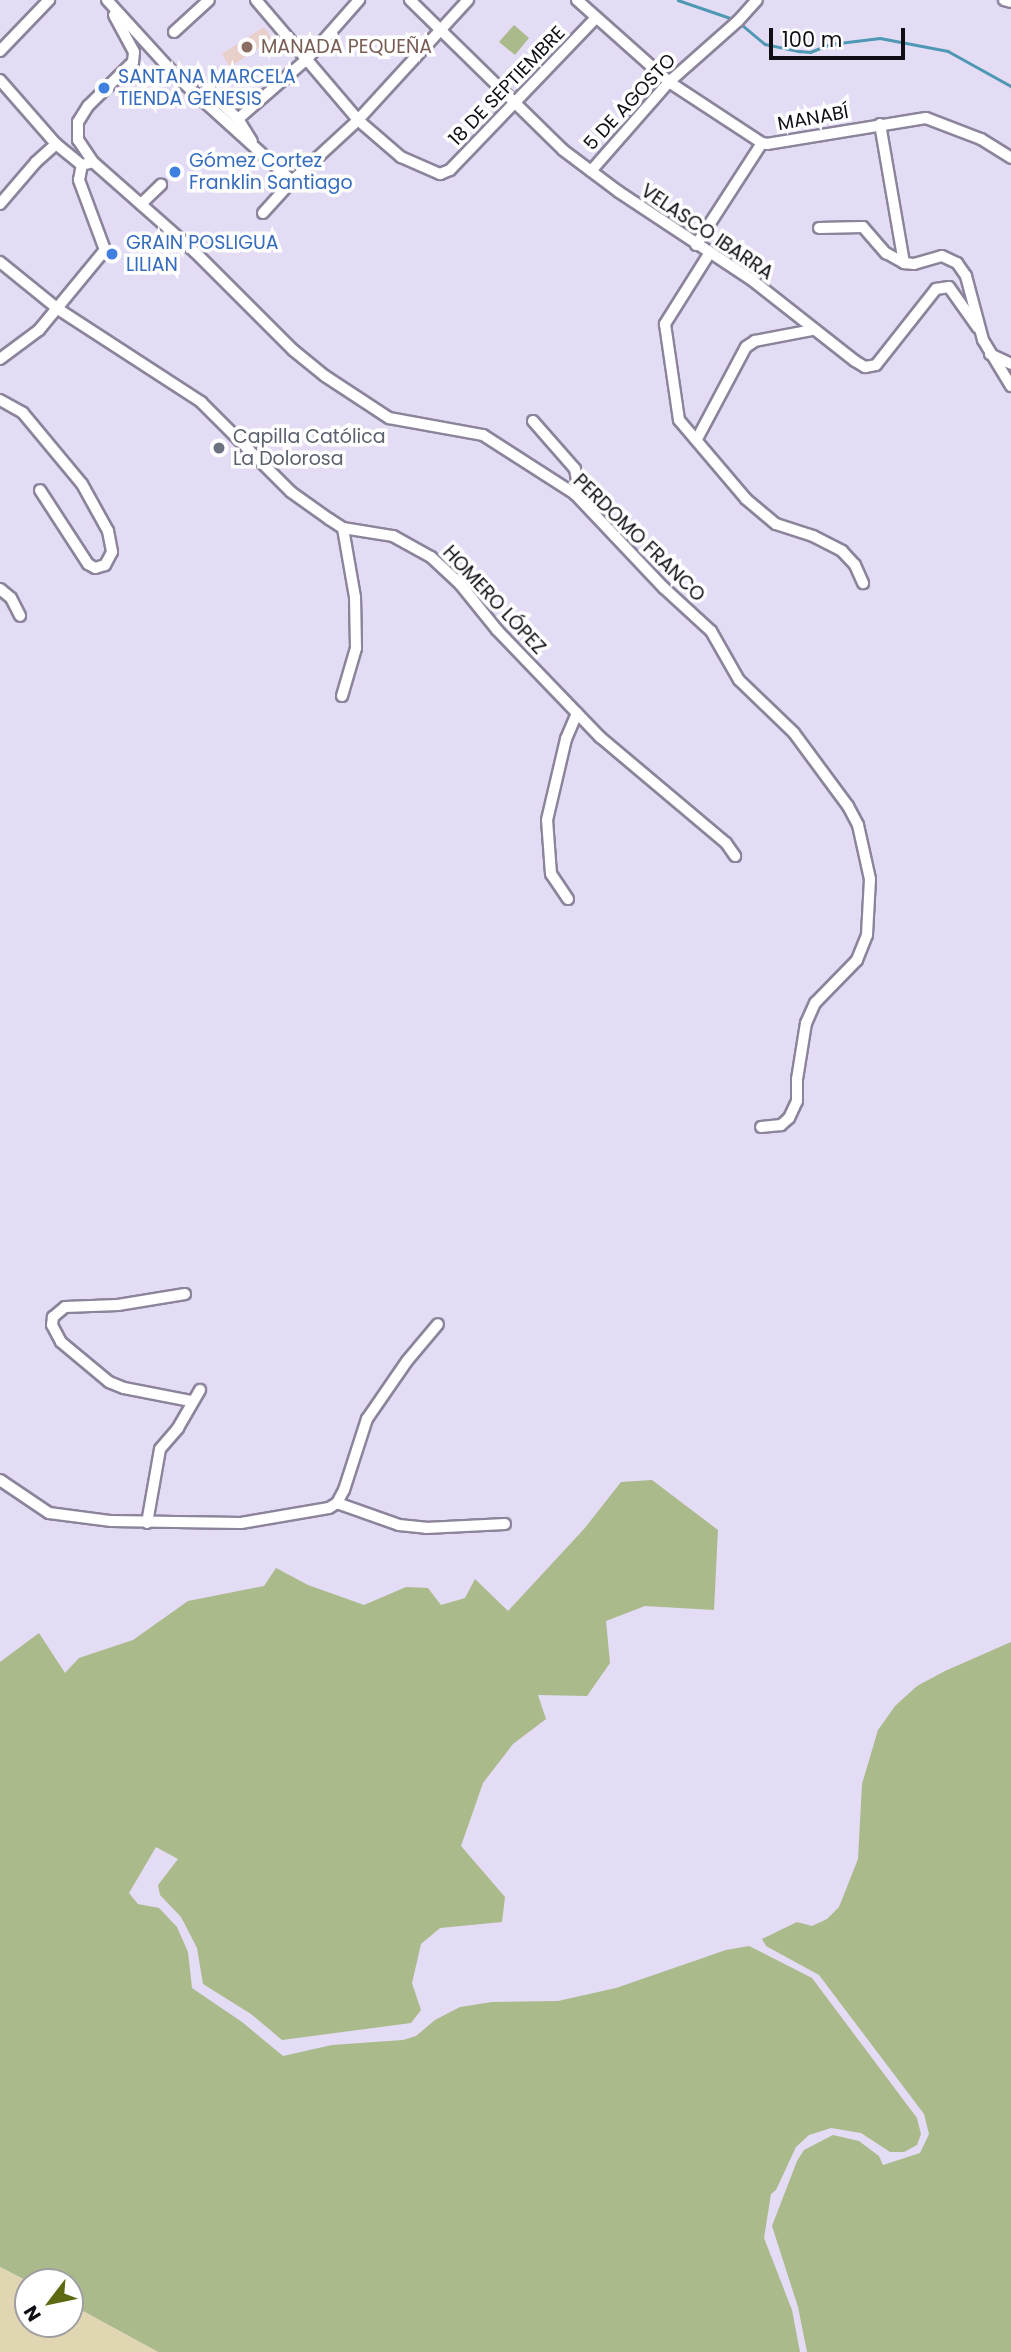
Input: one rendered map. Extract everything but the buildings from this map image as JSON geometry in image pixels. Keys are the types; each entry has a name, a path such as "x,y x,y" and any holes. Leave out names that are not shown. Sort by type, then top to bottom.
{"street":[{"path":"0,51 49,0"},
{"path":"106,0 177,77 236,134 256,146"},
{"path":"0,359 39,330 106,247 83,195 78,175 87,163 78,140 79,122 88,106 133,62 134,52 106,0"},
{"path":"174,32 209,0"},
{"path":"256,0 358,120"},
{"path":"238,119 307,59 359,0"},
{"name":"VELASCO IBARRA","path":"410,0 563,150 695,246 752,280 812,330 865,367 876,365 936,289 949,286 978,328"},
{"path":"263,213 292,181 358,120 439,28 468,0"},
{"name":"MANABÍ","path":"577,0 669,82 767,145 926,118 981,139 1011,159"},
{"name":"5 DE AGOSTO","path":"591,171 669,82 738,21 757,0"},
{"path":"1004,0 1011,2"},
{"name":"18 DE SEPTIEMBRE","path":"358,120 401,157 440,174 450,170 596,18"},
{"name":"PERDOMO FRANCO","path":"0,80 56,145 87,163 141,204 195,252 293,350 388,418 484,435 575,494 711,631 739,680 794,733 858,825 870,879 867,936 857,960 815,1003 806,1023 797,1079 797,1101 789,1118 782,1125 761,1126"},
{"path":"207,89 238,119 256,146 292,181"},
{"path":"880,124 904,263"},
{"path":"695,246 762,143"},
{"path":"0,204 36,162 56,145"},
{"path":"141,204 161,186"},
{"path":"819,228 863,227 886,253 904,263 914,264 942,257 957,263 966,275 975,302 978,328 990,354 1011,386"},
{"path":"709,254 664,328 679,420 746,499 776,524 813,536 842,551 855,565 863,583"},
{"name":"HOMERO LÓPEZ","path":"0,262 58,309 201,402 291,492 343,528 393,536 431,557 460,584 497,630 600,737 726,843 735,856"},
{"path":"697,439 746,347 755,341 812,330"},
{"path":"990,354 1011,364"},
{"path":"0,400 23,413 82,484 108,531 112,552 106,565 95,568 88,564 40,490"},
{"path":"533,421 575,469 578,486 575,494"},
{"path":"342,696 356,648 355,597 343,528"},
{"path":"0,589 11,598 20,616"},
{"path":"568,899 551,874 547,820 566,739 577,713"},
{"path":"185,1294 118,1305 65,1307 58,1311 52,1325 61,1342 108,1382 124,1388 191,1401"},
{"path":"0,1480 49,1513 147,1523 240,1524 315,1513 337,1503 344,1490 367,1419 407,1361 438,1324"},
{"path":"147,1523 160,1449 180,1424 191,1401 200,1390"},
{"path":"337,1503 399,1525 426,1528 505,1524"}],"shaded area":[{"name":"MANADA PEQUEÑA","path":"264,27 272,39 230,67 222,54"}],"green space":[{"path":"514,25 529,38 515,55 499,42"},
{"path":"652,1480 718,1530 714,1610 645,1606 606,1621 610,1663 587,1696 538,1695 546,1719 513,1744 483,1783 461,1846 505,1897 502,1922 440,1928 421,1944 412,1983 421,2010 411,2023 282,2040 251,2014 203,1984 197,1948 181,1917 160,1895 158,1885 178,1859 156,1847 129,1893 138,1904 159,1908 177,1927 188,1952 192,1988 242,2022 283,2056 332,2045 403,2040 416,2036 435,2020 460,2007 492,2002 558,2001 616,1988 726,1950 749,1946 812,1978 917,2118 921,2134 917,2145 904,2152 890,2152 861,2133 831,2128 809,2135 796,2147 776,2190 771,2194 764,2238 792,2310 800,2352 158,2352 84,2312 84,2268 14,2268 14,2274 0,2267 0,1662 39,1633 65,1673 79,1658 133,1640 188,1601 264,1586 276,1568 308,1585 364,1605 406,1587 428,1588 441,1605 465,1598 475,1579 508,1611 584,1529 621,1482"},
{"path":"1011,1642 1011,2352 807,2352 798,2307 772,2226 797,2161 804,2150 833,2135 859,2141 879,2156 883,2165 920,2153 929,2134 924,2114 819,1975 766,1946 762,1939 797,1922 812,1926 827,1919 839,1907 858,1859 862,1784 878,1730 895,1706 917,1686"}],"sand":[{"path":"0,2267 14,2274 14,2338 84,2338 84,2312 158,2352 0,2352"}],"waterway":[{"path":"678,0 736,20"},
{"path":"741,24 765,44 799,51 810,52 831,44 880,38 948,51 1011,86"}],"place":[{"name":"MANADA PEQUEÑA","path":"247,47"},
{"name":"SANTANA MARCELA TIENDA GENESIS","path":"104,88"},
{"name":"Gómez Cortez Franklin Santiago","path":"175,172"},
{"name":"GRAIN POSLIGUA LILIAN","path":"112,254"},
{"name":"Capilla Católica La Dolorosa","path":"219,448"}]}
